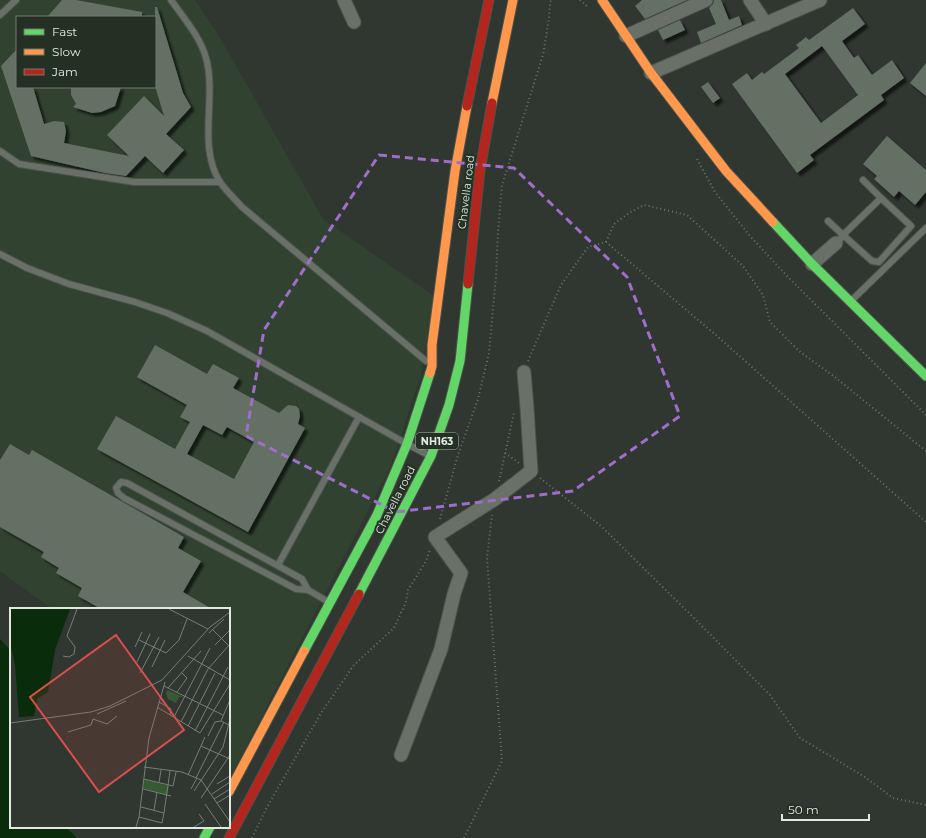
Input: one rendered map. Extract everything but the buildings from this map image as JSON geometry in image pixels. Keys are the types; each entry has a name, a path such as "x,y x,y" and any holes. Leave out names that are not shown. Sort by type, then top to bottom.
{"main road":[{"name":"Chavella road","path":"230,790 376,515 407,444 432,366 432,345 455,171 488,0"},
{"name":"Chavella road","path":"229,838 345,622 431,456 450,405 460,361 480,170 513,0"},
{"path":"602,0 651,73 726,171 812,264 926,376"},
{"path":"204,838 209,828"}],"street":[{"path":"344,0 354,22"},
{"path":"626,36 685,4 706,0"},
{"path":"750,0 766,24"},
{"path":"651,73 766,24 794,5 820,0"},
{"path":"812,264 840,239"},
{"path":"401,756 441,649 454,594 461,573 435,537 495,499 530,471 524,372"}],"lane":[{"path":"0,15 16,0"},
{"path":"171,0 201,45 206,59 209,80 208,134 211,164 220,182 242,207 432,366"},
{"path":"0,151 19,164 127,180 220,182"},
{"path":"828,221 840,239 872,261 879,262 911,226 863,180"},
{"path":"840,239 881,198"},
{"path":"850,301 926,228"},
{"path":"0,254 27,268 70,284 135,302 167,313 207,331 407,444 431,456"},
{"path":"278,564 359,417"},
{"path":"308,590 302,579 278,564 127,483 122,482 116,488 118,493 124,498 296,589 308,590 330,603"}],"path":[{"path":"606,242 614,224 629,213 644,206 687,215 743,266 763,295 770,322 799,351 836,378 926,451"},
{"path":"524,372 561,285 588,247 606,242"},
{"path":"606,242 717,336 926,522"},
{"path":"464,838 502,761 487,558 495,499 515,408"},
{"path":"505,453 601,526 770,695 800,738 865,777 893,798 926,805"}],"highlighted area":[{"path":"379,155 514,168 627,277 680,416 573,491 396,512 246,436 264,330"}],"shaded area":[{"path":"0,0 195,0 219,36 323,219 434,296 421,375 391,466 230,778 230,608 51,608 0,571"},
{"path":"0,639 10,650 10,828 67,828 77,838 0,838"}],"traffic: fast":[{"path":"773,222 812,264 926,376"},
{"path":"359,594 431,456 449,405 460,361 468,284"},
{"path":"304,651 377,515 407,444 430,373"},
{"path":"204,838 209,828"}],"traffic: slow":[{"path":"492,103 513,0"},
{"path":"602,0 651,73 726,171 773,222"},
{"path":"430,373 432,366 432,345 455,171 467,106"},
{"path":"230,790 304,651"}],"traffic: jam":[{"path":"467,106 489,0"},
{"path":"468,284 480,170 492,103"},
{"path":"229,838 359,594"}]}
